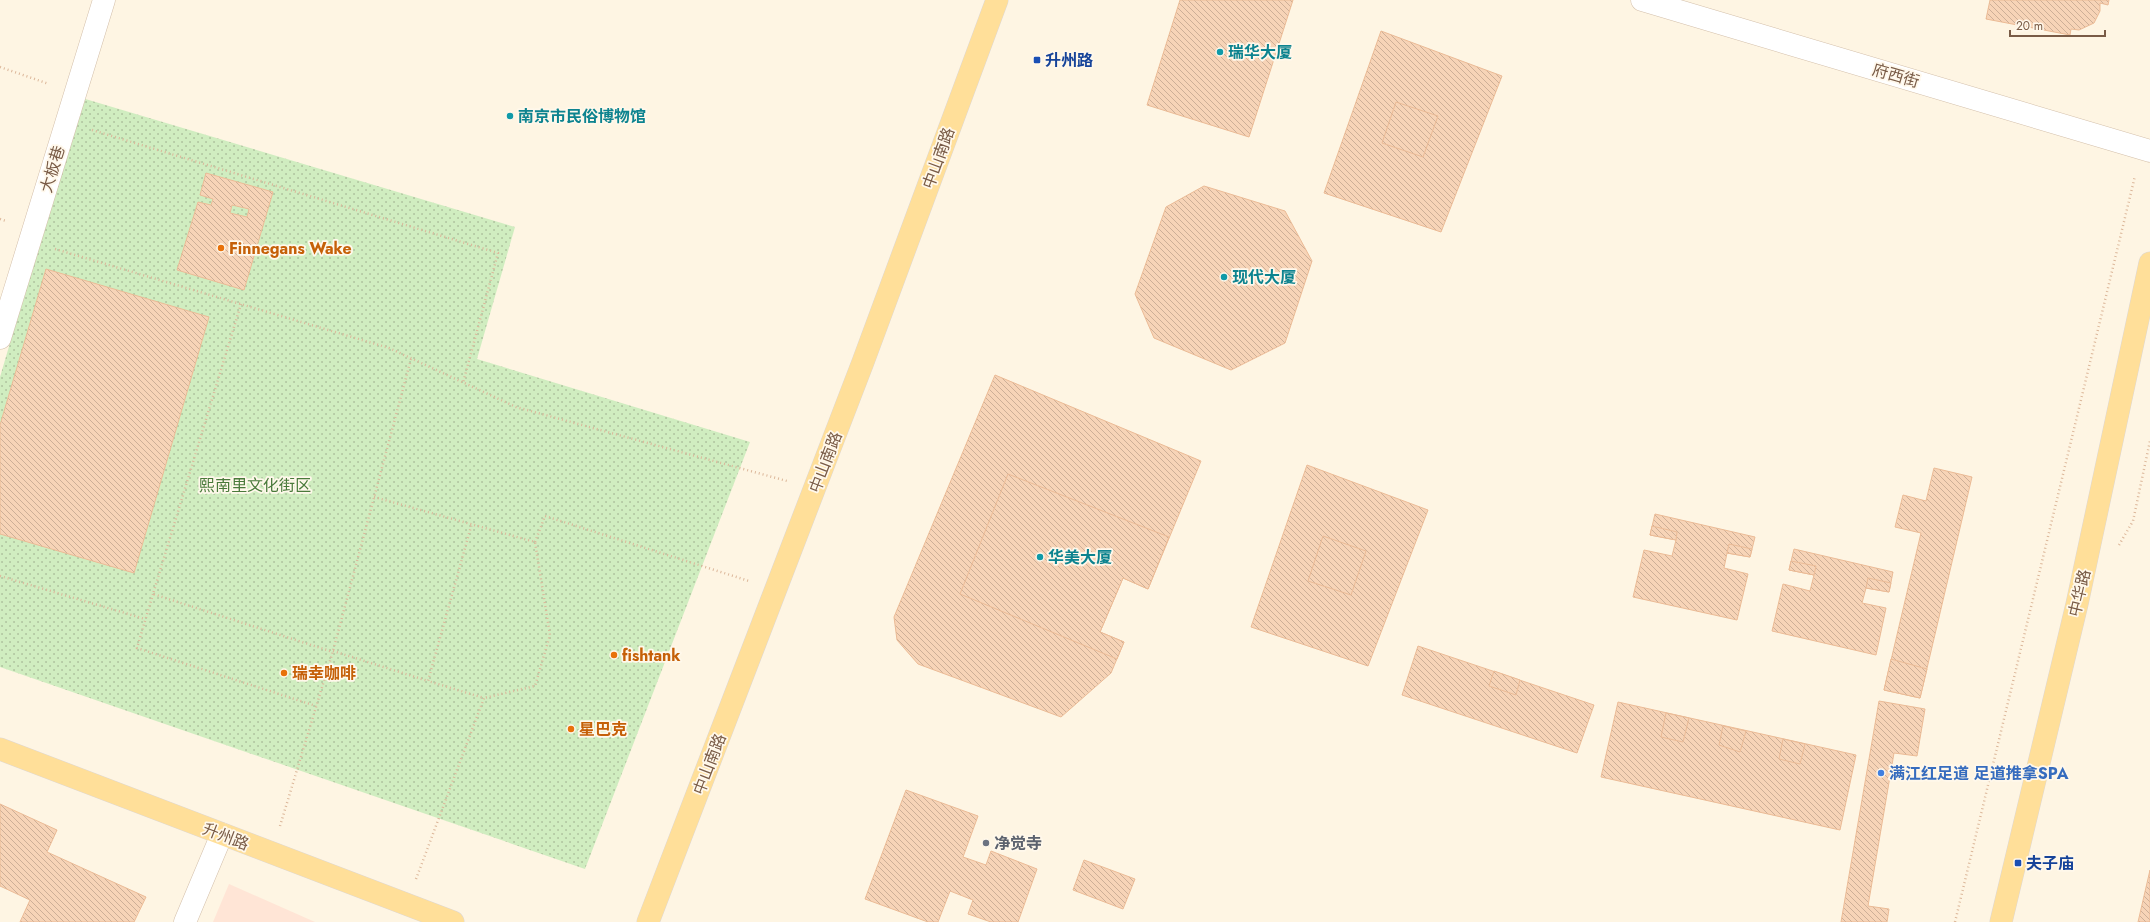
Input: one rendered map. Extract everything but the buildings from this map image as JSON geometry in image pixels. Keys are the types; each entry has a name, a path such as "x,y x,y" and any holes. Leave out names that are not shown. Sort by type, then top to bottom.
{"main road":[{"name":"中山南路","path":"863,362 998,0"},
{"name":"中华路","path":"2001,922 2077,604 2150,263"},
{"name":"升州路","path":"0,749 453,922"}],"street":[{"name":"大板巷","path":"0,338 104,0"},
{"name":"府西街","path":"1642,0 2146,149"},
{"path":"648,922 863,362"},
{"path":"185,922 222,834"}],"path":[{"path":"0,67 76,93"},
{"path":"66,123 498,252 463,383"},
{"path":"1955,922 2146,149"},
{"path":"30,241 389,348 516,407 791,482"},
{"path":"242,304 137,648 316,706"},
{"path":"272,853 333,652 411,359"},
{"path":"374,497 472,523 535,542"},
{"path":"153,594 333,652 484,698 535,686 550,635 535,542 545,516 757,583"},
{"path":"428,681 472,523"},
{"path":"0,576 145,619"},
{"path":"416,880 484,698"}],"shaded area":[{"path":"229,884 315,922 213,922"}],"green space":[{"name":"熙南里文化街区","path":"82,98 515,227 477,359 750,442 585,869 0,667 0,377"}],"place":[{"name":"瑞华大厦","path":"1220,52"},
{"name":"升州路","path":"1037,60"},
{"name":"南京市民俗博物馆","path":"510,116"},
{"name":"Finnegans Wake","path":"221,248"},
{"name":"现代大厦","path":"1224,277"},
{"name":"华美大厦","path":"1040,557"},
{"name":"fishtank","path":"614,655"},
{"name":"瑞幸咖啡","path":"284,673"},
{"name":"星巴克","path":"571,729"},
{"name":"满江红足道 足道推拿SPA","path":"1881,773"},
{"name":"净觉寺","path":"986,843"},
{"name":"夫子庙","path":"2018,863"}]}
